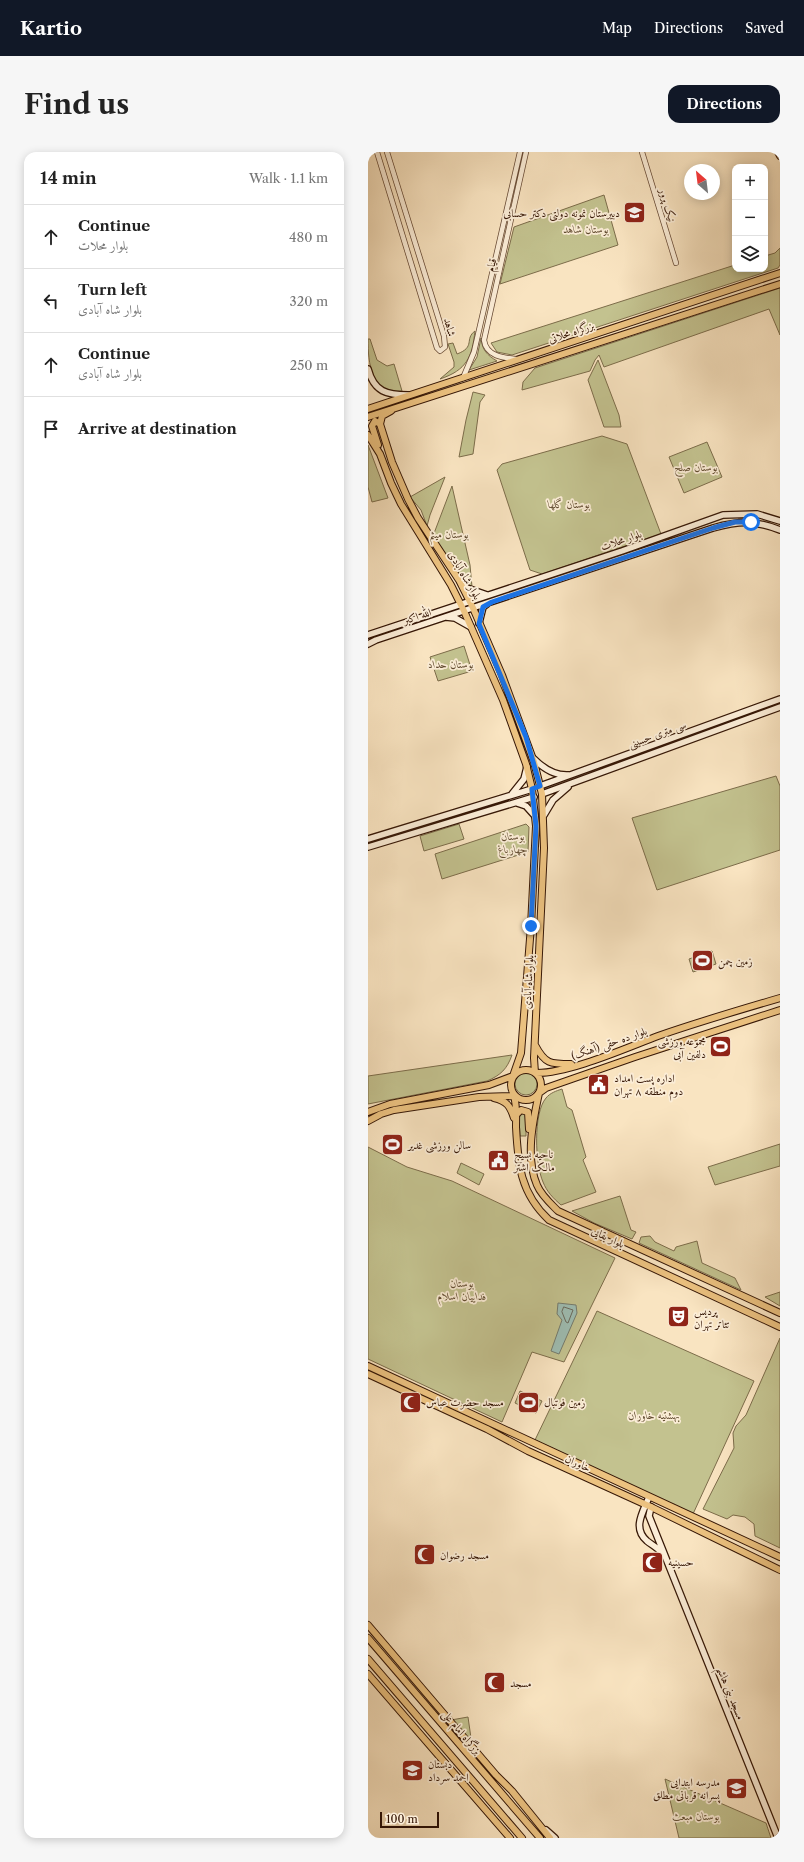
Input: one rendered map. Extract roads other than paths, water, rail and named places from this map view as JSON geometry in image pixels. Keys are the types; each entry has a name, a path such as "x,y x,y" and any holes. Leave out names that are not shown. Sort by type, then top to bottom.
{"main road":[{"path":"778,152 780,156"},
{"name":"بزرگراه محلاتی","path":"368,409 772,276 780,272"},
{"name":"بزرگراه محلاتی","path":"368,417 780,284"},
{"path":"623,325 620,329 621,332 626,333"},
{"path":"596,334 602,336 598,342"},
{"path":"368,370 368,380"},
{"path":"368,370 382,391 389,394 411,395"},
{"path":"380,454 372,426 375,421 380,424 382,416 396,408"},
{"name":"بلوار شاه آبادی","path":"380,424 397,475 418,518 458,580 473,608 502,675 534,759 542,794 544,815 544,867 535,1045 535,1073"},
{"name":"بلوار شاه آبادی","path":"368,435 380,454 401,504 451,585 461,604 502,700 527,766 534,797 535,861 521,1053 513,1076"},
{"name":"بلوار محلات","path":"469,601 723,515 757,514 780,521"},
{"name":"بلوار محلات","path":"473,608 735,522 759,524 780,530"},
{"path":"458,580 467,588 488,595"},
{"name":"الله اکبر","path":"368,635 469,601"},
{"path":"479,624 483,607 492,602"},
{"name":"الله اکبر","path":"368,644 473,608"},
{"path":"444,617 454,618 471,627"},
{"path":"411,628 413,619"},
{"name":"سی متری حسینی","path":"540,786 577,774 780,699"},
{"name":"سی متری حسینی","path":"542,794 780,707"},
{"path":"534,759 555,773 566,775 577,774"},
{"path":"501,799 517,790 524,779 527,766"},
{"path":"544,815 553,800 575,782"},
{"path":"368,839 540,786"},
{"path":"368,847 542,794"},
{"path":"503,807 514,803 522,804 535,816"},
{"name":"بلوار ده حقی (آهنگ)","path":"535,1073 552,1072 592,1060 681,1029 780,998"},
{"name":"بلوار ده حقی (آهنگ)","path":"539,1093 554,1084 594,1070 780,1010"},
{"path":"535,1045 546,1062 551,1064 578,1064"},
{"path":"592,1060 588,1066 594,1070"},
{"path":"368,1120 380,1114 394,1110 479,1097 514,1096 527,1100 539,1093 541,1084 535,1073 523,1070 513,1076 490,1085 390,1104 369,1110"},
{"path":"513,1076 510,1084 514,1096"},
{"name":"بلوار بقایی","path":"539,1093 534,1116 531,1153 537,1184 548,1201 558,1211 780,1313"},
{"name":"بلوار بقایی","path":"514,1096 519,1158 525,1186 534,1204 549,1220 780,1328"},
{"path":"479,1097 494,1098 505,1101 509,1104 516,1127"},
{"path":"516,1115 521,1110 528,1112 531,1153"},
{"name":"خاوران","path":"368,1366 780,1557"},
{"name":"خاوران","path":"368,1374 487,1429 554,1464 648,1506 780,1570"},
{"name":"مسجد بنی هاشم","path":"649,1497 649,1516 778,1838"},
{"name":"مسجد بنی هاشم","path":"648,1506 638,1524 639,1530 647,1540 665,1556"},
{"path":"647,1540 652,1540 657,1535"},
{"path":"368,1625 550,1838"},
{"name":"بزرگراه امام علی","path":"368,1638 540,1838"},
{"name":"بزرگراه امام علی","path":"368,1659 522,1838"},
{"path":"368,1674 509,1838"},
{"path":"536,1820 555,1838"}],"street":[{"name":"شاهد","path":"377,152 437,348 440,351 445,347 444,336 387,152"},
{"name":"قیام","path":"463,378 474,352 520,152"},
{"name":"قیام","path":"518,360 498,357 491,352 485,343 486,332 526,152"},
{"name":"نیک پرور","path":"642,152 676,263"},
{"path":"504,221 511,219"},
{"path":"479,330 486,332"}],"water":[{"path":"558,1303 576,1305 577,1313 559,1354 551,1351 562,1320 557,1314"}],"place":[{"name":"دبیرستان نمونه دولتی دکتر حسابی","path":"635,213"},
{"name":"زمین چمن","path":"703,961"},
{"name":"مجموعه ورزشی دلفین آبی","path":"721,1047"},
{"name":"اداره پست امداد دوم منطقه ۸ تهران","path":"599,1084"},
{"name":"سالن ورزشی غدیر","path":"393,1145"},
{"name":"ناحیه بسیج مالک اشتر","path":"499,1160"},
{"name":"پردیس تئاتر تهران","path":"678,1317"},
{"name":"مسجد حضرت عباس","path":"411,1402"},
{"name":"زمین فوتبال","path":"528,1402"},
{"name":"مسجد رضوان","path":"425,1555"},
{"name":"حسینیه","path":"653,1562"},
{"name":"مسجد","path":"494,1683"},
{"name":"دبستان احمد سرداد","path":"413,1770"},
{"name":"مدرسه ابتدایی پسرانه قربانی مطلق","path":"736,1788"}],"park label":[{"name":"بوستان شاهد","path":"586,229"},
{"name":"بوستان صلح","path":"696,467"},
{"name":"بوستان گلها","path":"569,504"},
{"name":"بوستان میثم","path":"449,534"},
{"name":"بوستان حداد","path":"451,664"},
{"name":"بوستان چهارباغ","path":"513,842"},
{"name":"بوستان فداییان اسلام","path":"462,1289"},
{"name":"بهشتیه خاوران","path":"654,1415"},
{"name":"بوستان مبعث","path":"696,1816"}]}
